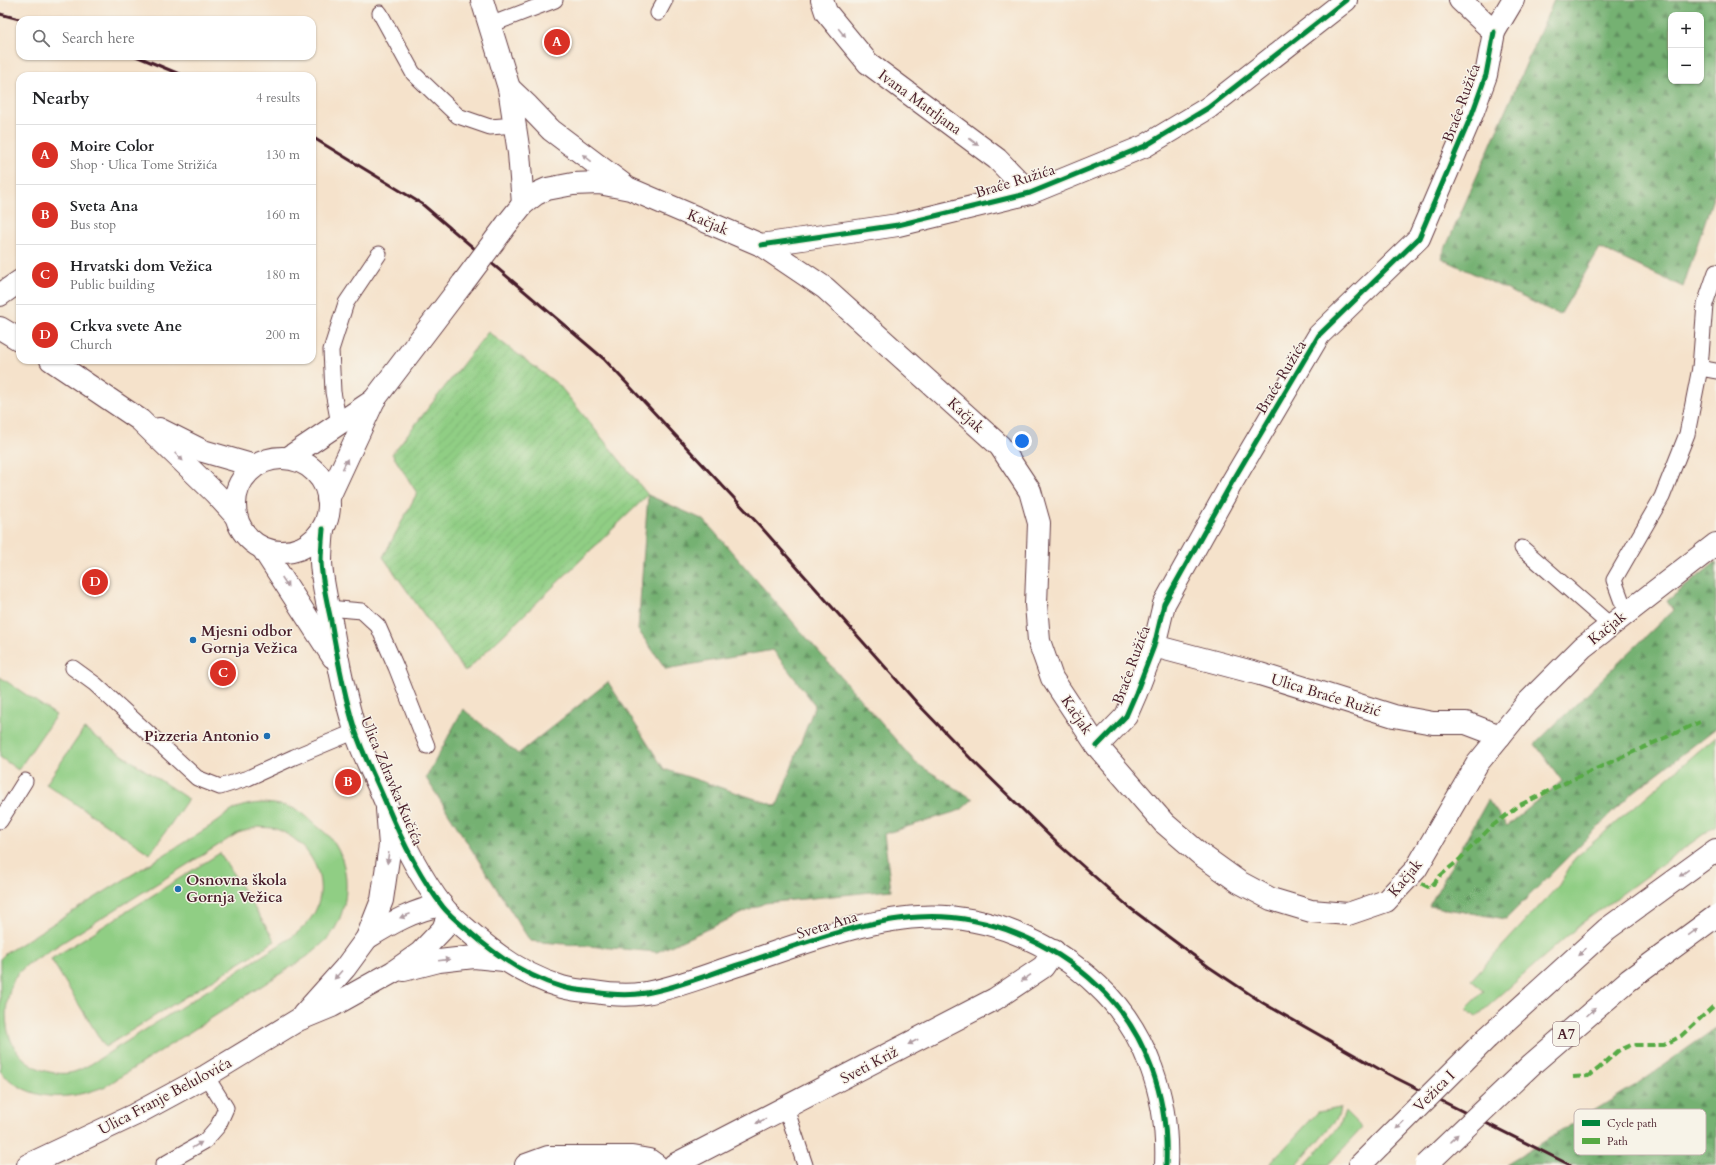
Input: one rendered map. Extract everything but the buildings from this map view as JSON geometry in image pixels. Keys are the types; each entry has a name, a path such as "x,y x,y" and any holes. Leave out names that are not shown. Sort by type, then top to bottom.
{"main road":[{"path":"482,0 509,88 521,173 523,204"},
{"name":"Ivana Matrljana","path":"822,0 826,12 868,63 997,159 1030,192"},
{"name":"Braće Ružića","path":"761,245 898,225 1030,192 1145,146 1208,108 1346,0"},
{"path":"1460,0 1494,32"},
{"name":"Braće Ružića","path":"1097,746 1126,716 1154,646 1164,604 1231,484 1319,335 1419,238 1474,108 1486,75 1494,32 1513,0"},
{"path":"509,88 551,130 630,189"},
{"name":"Kačjak","path":"508,224 523,204 536,194 547,189 573,184 599,183 630,189 761,245 825,288 1000,446 1030,491 1038,524 1036,604 1039,641 1052,678 1097,746 1164,823 1200,854 1239,882 1271,899 1311,911 1348,914 1386,901 1416,869 1477,764 1538,692 1583,647 1716,544"},
{"name":"Ulica Zdravka Kučića","path":"328,499 374,400 508,224"},
{"path":"0,295 16,284"},
{"path":"0,328 16,338"},
{"name":"Ulica Zdravka Kučića","path":"57,364 140,420 203,451 255,466"},
{"name":"Ulica Zdravka Kučića","path":"288,458 374,400"},
{"name":"Ulica Zdravka Kučića","path":"140,420 215,493 235,515"},
{"name":"Ulica Zdravka Kučića","path":"323,529 314,540 303,548 290,552 276,552 264,549 251,541 241,530 235,515 234,500 238,485 247,472 255,466 273,458 288,458 303,462 315,471 324,484 328,499 328,515 323,529 321,564 339,666 356,731 403,843 446,910"},
{"name":"Ulica Zdravka Kučića","path":"264,549 339,666"},
{"name":"Ulica Braće Ružić","path":"1154,646 1260,674 1394,716 1433,723 1466,723 1500,736"},
{"name":"Ulica Franje Belulovića","path":"298,1020 345,968 367,938 382,900 390,845 387,806"},
{"name":"Vežica I","path":"1360,1165 1487,1038 1607,930 1716,850"},
{"name":"Ulica Franje Belulovića","path":"28,1165 50,1161 206,1076 298,1020 332,1006 393,972 420,953 443,929 446,910 427,908 398,919 367,938"},
{"name":"Sveta Ana","path":"446,910 504,960 532,976 564,988 617,996 645,993 691,982 738,965 870,924 918,917 948,917 987,923 1022,935 1054,951 1088,975 1104,991 1127,1019 1140,1041 1152,1070 1162,1104 1166,1144 1166,1165"},
{"name":"A7","path":"1426,1165 1532,1064 1623,985 1716,916"},
{"name":"Sveti Križ","path":"674,1165 995,999 1043,967 1054,951"},
{"name":"Ulica Franje Belulovića","path":"393,972 439,961 474,957 504,960"},
{"path":"526,1165 548,1157 632,1157 649,1160 656,1165"}],"lane":[{"path":"490,25 555,0"},
{"path":"380,13 413,73 458,116 490,127 515,125"},
{"path":"339,424 333,392 331,350 346,303 379,254"},
{"path":"1618,619 1614,580 1662,497 1687,434 1700,368 1706,304 1716,272"},
{"path":"1700,368 1716,371"},
{"path":"1522,548 1618,619"},
{"path":"328,608 362,611 378,626 427,746"},
{"path":"73,668 95,684 197,778 220,787 248,778 356,731"},
{"path":"0,821 25,781"},
{"path":"163,1165 205,1141 218,1126 226,1108 206,1076"},
{"path":"786,1108 805,1165"}],"green space":[{"path":"1554,0 1716,0 1716,189 1683,287 1600,248 1560,315 1441,258"},
{"path":"488,332 559,385 648,495 465,672 383,557 417,493 392,454"},
{"path":"648,495 704,520 916,763 973,799 961,810 884,834 891,890 765,903 657,952 530,941 426,778 463,709 518,754 608,682 664,769 777,806 815,705 773,650 666,669 638,630"},
{"path":"1716,562 1716,728 1631,794 1506,919 1429,906 1488,800 1507,826 1562,781 1535,744 1673,610 1667,601"},
{"path":"0,677 56,715 18,770 0,757"},
{"path":"84,729 188,799 150,854 46,784"},
{"path":"1716,736 1716,825 1582,923 1476,1017 1466,1009 1484,991 1471,980 1559,885 1575,858"},
{"path":"264,803 280,805 300,811 329,836 338,850 343,861 345,873 345,897 339,920 329,937 308,956 106,1086 78,1094 50,1096 37,1094 24,1089 0,1071 0,959 6,953 212,825 230,812 241,806","holes":["258,827 272,828 287,834 297,841 313,860 320,883 320,895 317,907 310,920 292,937 91,1064 74,1072 60,1073 42,1070 26,1061 17,1051 7,1028 7,1002 10,989 19,972 28,964 238,833"]},
{"path":"220,853 275,941 105,1047 51,959"},
{"path":"1716,1028 1716,1165 1506,1165 1574,1123 1574,1155 1706,1155 1706,1109 1597,1109 1634,1086"},
{"path":"1340,1108 1338,1117 1297,1165 1269,1165 1318,1112"},
{"path":"1345,1111 1362,1128 1328,1165 1305,1165 1339,1127"}],"railway":[{"path":"0,14 16,18"},
{"path":"146,60 174,72"},
{"path":"316,139 422,204 604,359 762,528 918,704 973,761 1059,845 1130,908 1209,967 1263,1003 1388,1074 1570,1165"}],"marked path":[{"path":"1422,884 1430,888 1440,876 1460,859 1492,826 1520,805 1569,781 1700,722"},
{"path":"1573,1077 1588,1076 1618,1051 1631,1045 1664,1045 1681,1036 1716,1004"}],"cycle path":[{"path":"761,245 898,225 1030,193 1145,146 1208,108 1346,0"},
{"path":"1097,746 1126,716 1154,646 1164,604 1231,484 1319,335 1419,238 1472,114 1486,75 1494,32"},
{"path":"323,529 321,562 324,584 344,690 362,749 404,844 426,883 443,907 492,951 525,972 549,983 570,989 607,994 633,995 694,980 806,942 852,928 875,923 919,917 943,917 992,925 1038,943 1079,970 1098,986 1115,1004 1130,1024 1142,1045 1152,1068 1159,1091 1164,1116 1166,1165"}],"place":[{"name":"Moire Color","path":"557,42"},
{"name":"Crkva svete Ane","path":"95,582"},
{"name":"Mjesni odbor Gornja Vežica","path":"193,640"},
{"name":"Hrvatski dom Vežica","path":"223,673"},
{"name":"Pizzeria Antonio","path":"267,736"},
{"name":"Sveta Ana","path":"348,782"},
{"name":"Osnovna škola Gornja Vežica","path":"178,889"}]}
